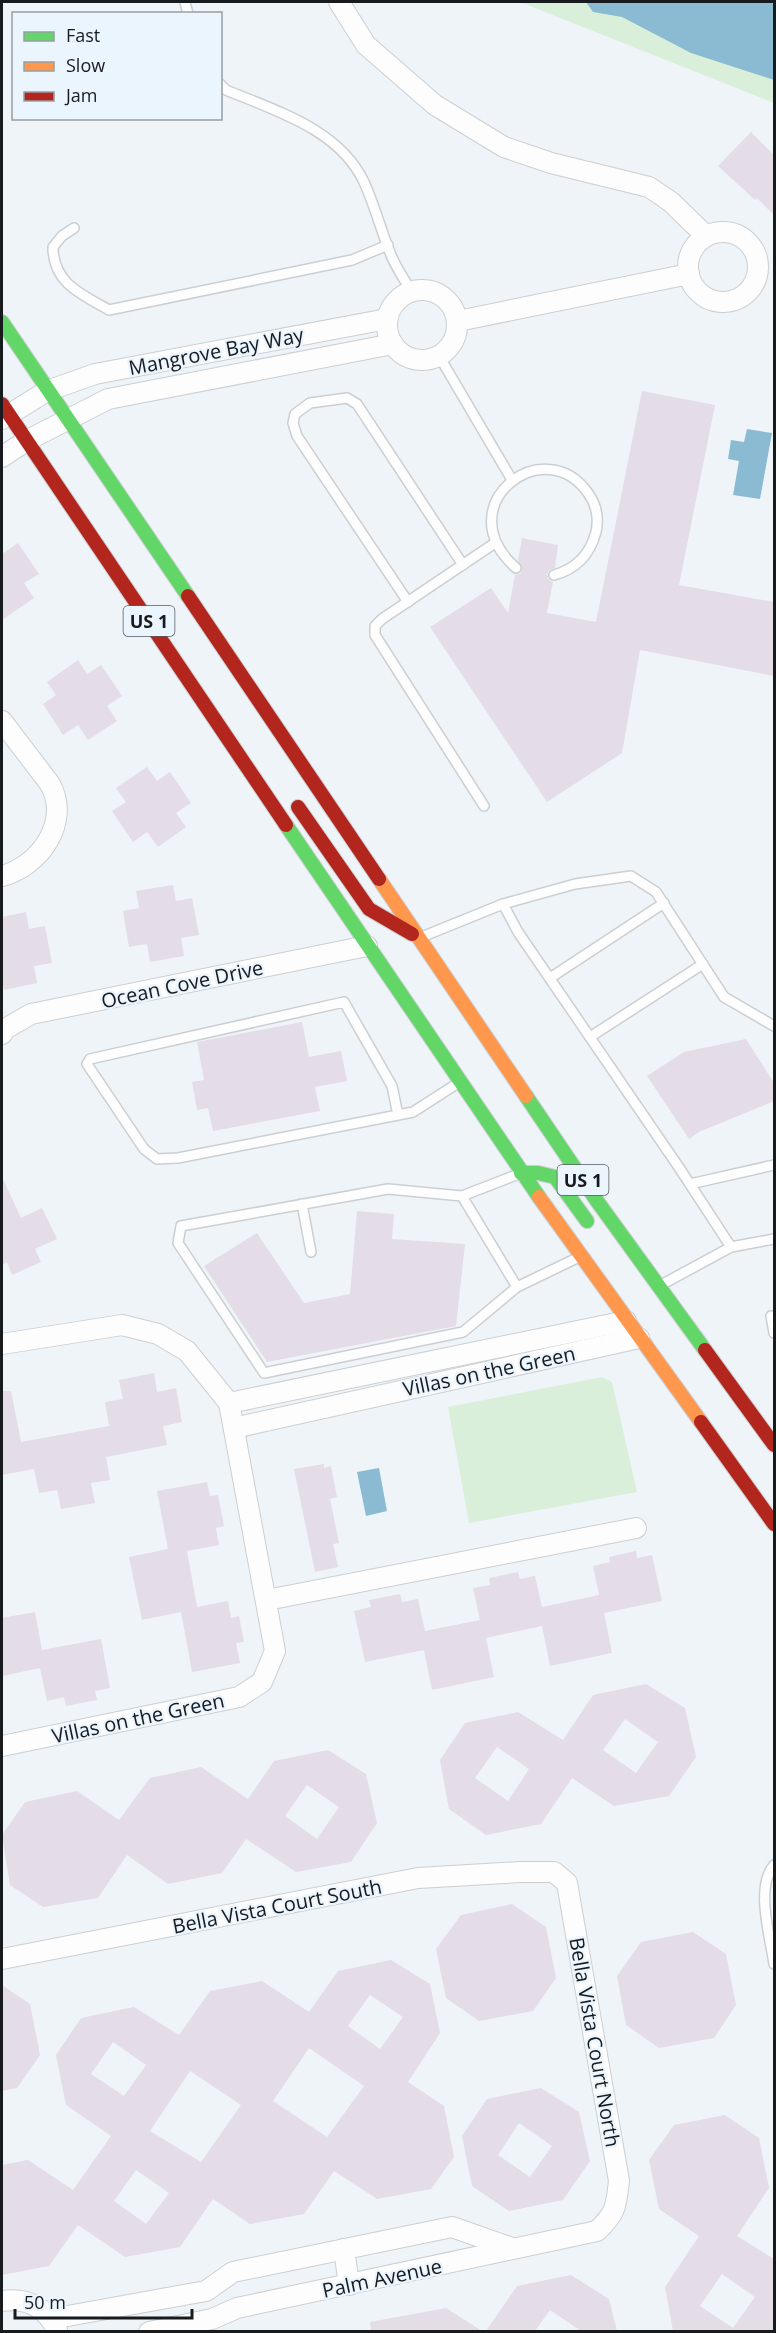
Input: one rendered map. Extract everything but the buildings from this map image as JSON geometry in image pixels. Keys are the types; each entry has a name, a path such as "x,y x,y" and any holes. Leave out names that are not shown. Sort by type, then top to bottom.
{"main road":[{"name":"US 1","path":"2,322 597,1201 774,1447"},
{"name":"US 1","path":"4,412 164,643 521,1173 774,1524"},
{"path":"164,643 217,699"},
{"path":"287,791 369,909 419,938"},
{"path":"521,1173 538,1173 555,1177 595,1232"},
{"path":"741,1425 774,1447"}],"street":[{"path":"339,2 366,45 435,105 504,147 551,164 649,187 672,202 706,236"},
{"path":"722,232 733,234 750,244 756,253 758,274 755,283 740,298 728,302 715,301 703,296 694,287 689,274 690,255 696,244 706,236 722,232"},
{"path":"458,321 689,274"},
{"path":"411,291 432,291 442,295 455,311 458,321 454,341 439,356 427,360 414,359 402,353 393,344 388,332 387,319 396,302 411,291"},
{"name":"Mangrove Bay Way","path":"4,412 47,391 95,374 387,319"},
{"name":"Mangrove Bay Way","path":"2,457 26,441 108,399 393,344"},
{"path":"2,721 50,784 54,791 56,809 54,827 44,848 29,864 2,876"},
{"name":"Ocean Cove Drive","path":"2,1034 5,1029 31,1014 367,946"},
{"name":"Villas on the Green","path":"229,1403 626,1321"},
{"name":"Villas on the Green","path":"2,1344 122,1325 158,1334 187,1351 229,1403 275,1651 262,1682 239,1697 2,1746"},
{"name":"Villas on the Green","path":"234,1428 639,1338"},
{"path":"267,1600 636,1528"},
{"name":"Bella Vista Court South","path":"2,1959 418,1878 554,1872"},
{"name":"Bella Vista Court North","path":"554,1872 567,1883 619,2181 611,2217"},
{"name":"Palm Avenue","path":"149,2331 212,2319 237,2308 597,2231 611,2217"},
{"path":"2,2301 15,2299 29,2301 42,2309 54,2325 206,2291 233,2272 452,2226 512,2248"},
{"path":"344,2249 349,2285"}],"lane":[{"path":"222,86 226,90 288,116 327,138 344,153 363,180 392,257 411,291"},
{"path":"74,228 62,236 53,247 53,259 57,273 80,293 109,310 352,260 388,245"},
{"path":"439,356 512,480"},
{"path":"408,602 297,436 293,423 295,414 310,404 347,398 357,404 464,565"},
{"path":"516,568 504,557 495,543 491,520 496,498 512,480 526,472 544,469 563,472 581,483 594,501 598,524 592,546 580,562 567,571 554,575"},
{"path":"484,806 375,635 375,626 495,543"},
{"path":"419,938 503,904 575,884 631,876 656,892 724,997 774,1026"},
{"path":"550,978 664,903"},
{"path":"503,904 518,932 731,1247"},
{"path":"591,1038 703,964"},
{"path":"398,1115 392,1086 344,1002 90,1059 87,1064 144,1149 157,1159 178,1158 398,1115 413,1112 459,1082"},
{"path":"690,1184 774,1165"},
{"path":"521,1173 462,1196 388,1189 181,1226 178,1243 264,1372 463,1332 517,1287 580,1256"},
{"path":"462,1196 517,1287"},
{"path":"302,1204 311,1252"},
{"path":"659,1286 731,1247 774,1239"},
{"path":"771,1316 774,1333"},
{"path":"774,1864 767,1873 765,1906 774,1964"}],"green space":[{"path":"520,2 774,2 774,103"},
{"path":"602,1377 612,1382 637,1492 469,1523 448,1407"}],"water":[{"path":"586,2 769,2 774,4 774,80 691,53 622,17 593,12"},
{"path":"747,429 772,433 760,499 733,495 739,461 728,459 731,440 744,442"},
{"path":"379,1468 387,1511 366,1516 357,1472"}],"traffic: fast":[{"path":"2,322 188,596"},
{"path":"286,825 539,1197"},
{"path":"526,1096 597,1201 705,1350"},
{"path":"521,1173 538,1173 555,1177 587,1221"}],"traffic: slow":[{"path":"379,879 526,1096"},
{"path":"539,1197 701,1422"}],"traffic: jam":[{"path":"2,404 286,825"},
{"path":"188,596 379,879"},
{"path":"298,807 369,909 412,934"},
{"path":"705,1350 774,1445"},
{"path":"701,1422 774,1524"}]}
